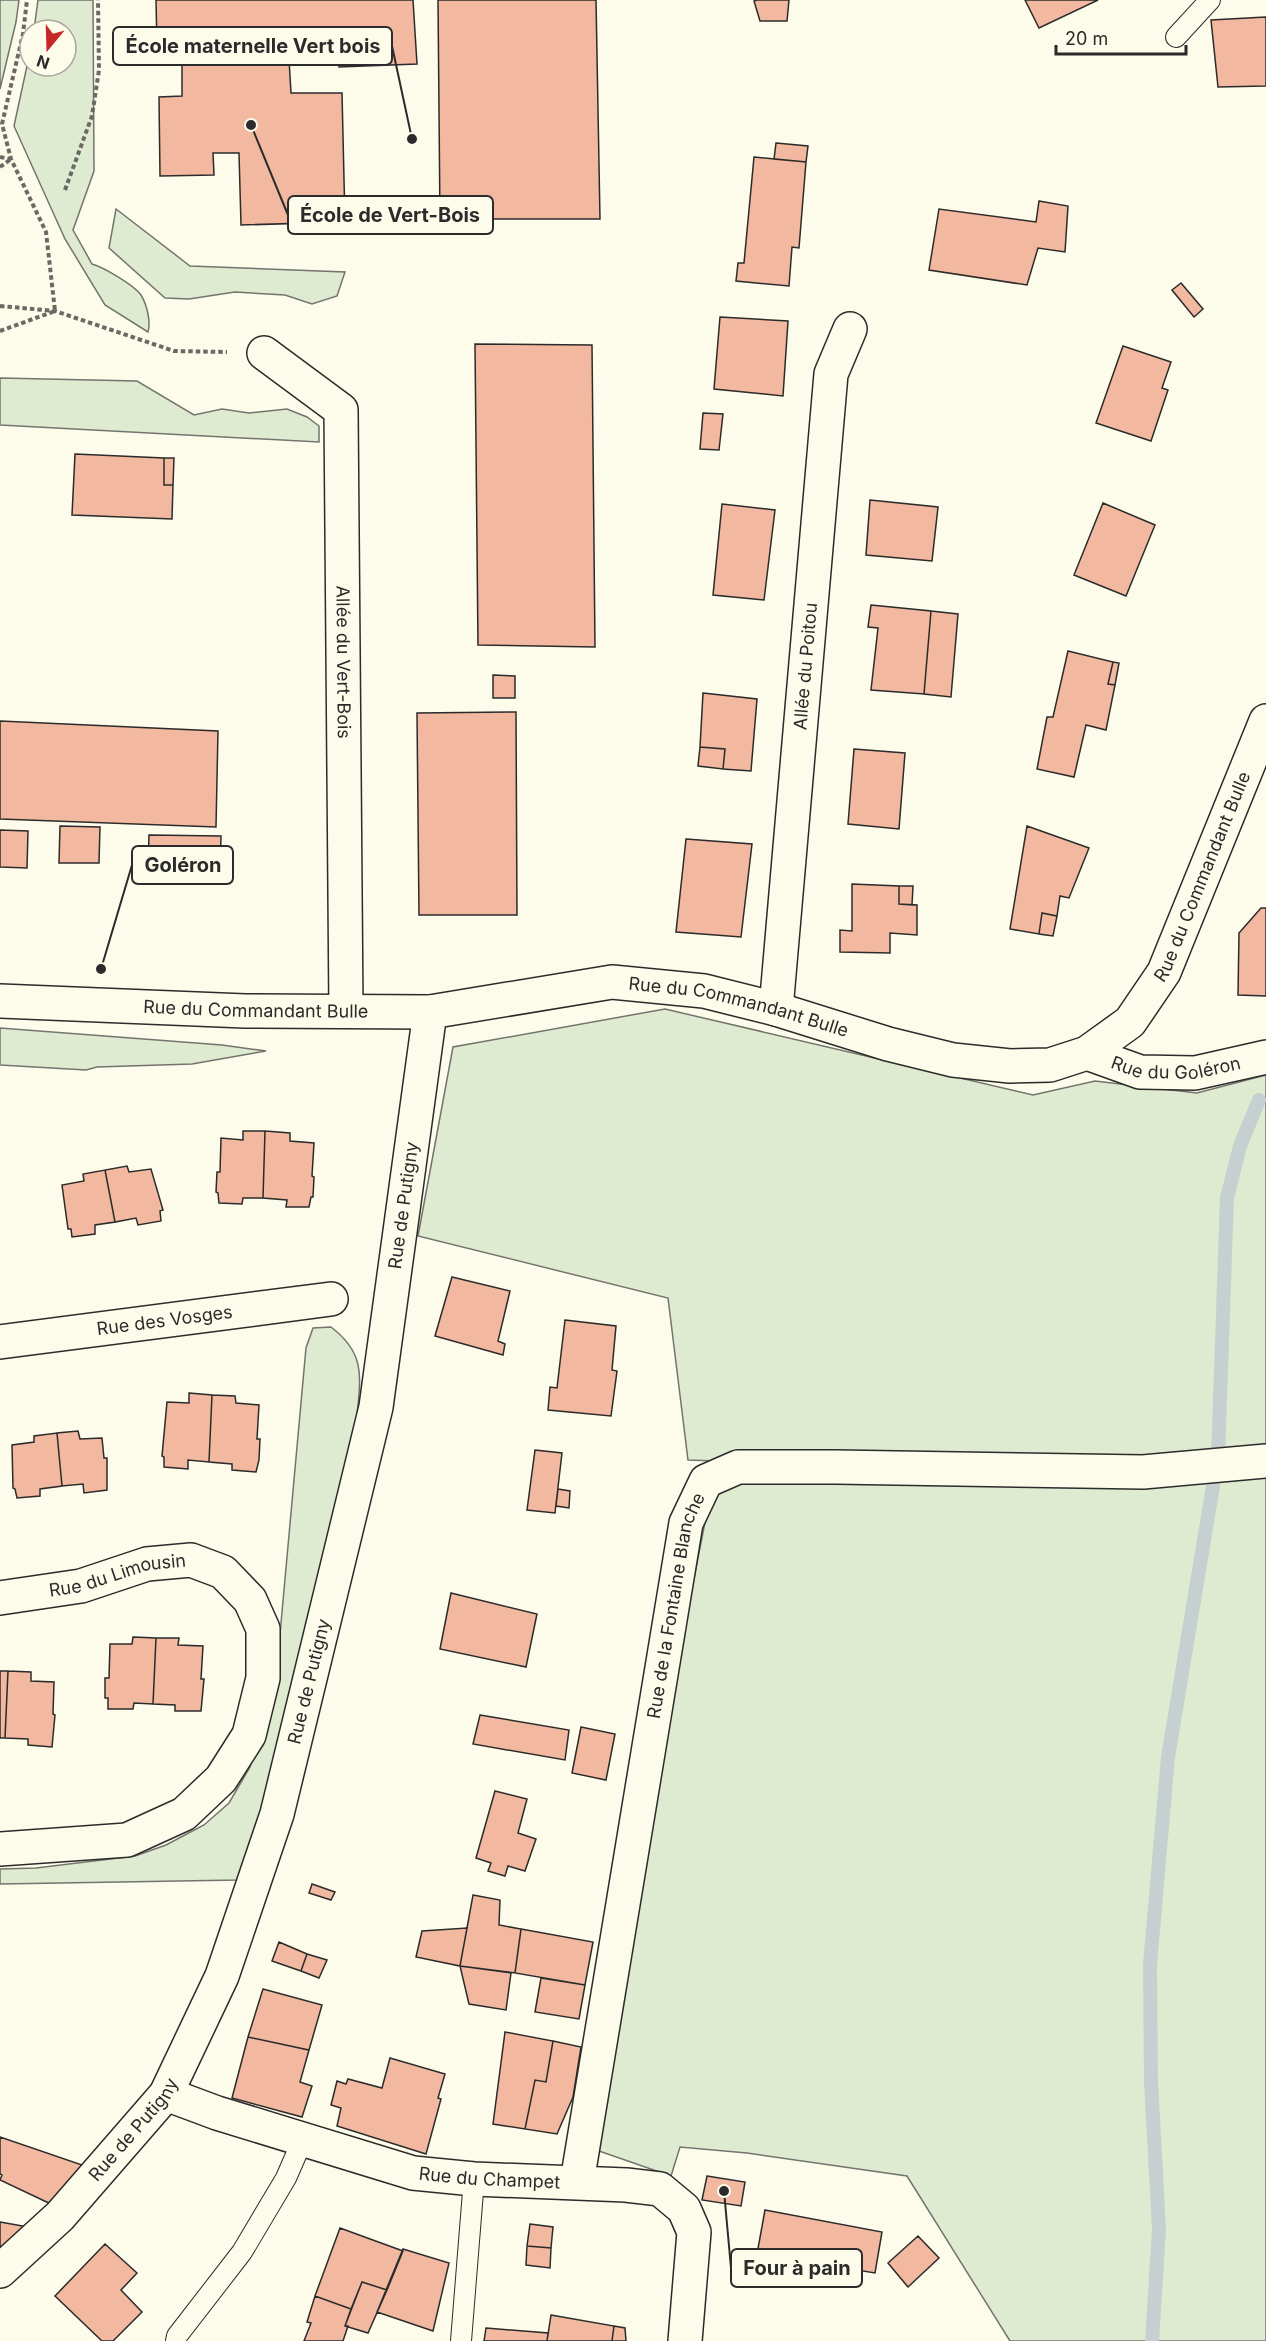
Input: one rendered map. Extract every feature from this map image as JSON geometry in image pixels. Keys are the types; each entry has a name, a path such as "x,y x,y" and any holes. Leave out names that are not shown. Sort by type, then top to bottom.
{"street":[{"name":"Allée du Poitou","path":"776,1009 831,374 850,329"},
{"name":"Allée du Vert-Bois","path":"264,353 341,410 346,1011"},
{"name":"Rue du Commandant Bulle","path":"0,1001 245,1011 430,1012 612,982 705,991 776,1009 888,1044 953,1060 1010,1066 1050,1065 1087,1053 1130,1022 1164,972 1266,721"},
{"name":"Rue de Putigny","path":"0,2271 60,2216 166,2094 222,1976 277,1814 376,1407 430,1012"},
{"name":"Rue du Goléron","path":"1087,1053 1140,1072 1195,1073 1266,1058"},
{"name":"Rue des Vosges","path":"0,1342 331,1299"},
{"name":"Rue de la Fontaine Blanche","path":"577,2182 686,1523 706,1481 738,1467 1143,1472 1266,1461"},
{"name":"Rue du Limousin","path":"0,1598 81,1586 147,1564 191,1560 223,1572 250,1600 263,1629 263,1678 249,1735 221,1779 183,1814 127,1840 0,1849"},
{"name":"Rue du Champet","path":"166,2094 217,2113 413,2173 474,2179 577,2182 660,2189 684,2209 694,2232 685,2341"}],"lane":[{"path":"1176,37 1210,0"},
{"path":"176,2341 177,2336 242,2252 286,2178 303,2139"},
{"path":"461,2341 474,2179"}],"path":[{"path":"27,0 23,34 2,123 11,159 46,232 55,310"},
{"path":"65,190 92,116 99,70 98,0"},
{"path":"0,158 11,159"},
{"path":"0,166 11,159"},
{"path":"0,306 55,310 174,351 264,353"},
{"path":"0,331 55,310"}],"green space":[{"path":"0,0 19,0 0,89"},
{"path":"38,0 93,0 94,171 73,230 92,264 118,277 141,295 148,313 148,332 105,305 65,239 14,126 24,78 78,78 78,18 36,18"},
{"path":"116,209 190,266 345,272 337,296 312,304 285,295 235,292 189,299 165,298 109,248"},
{"path":"0,378 137,381 194,415 222,409 249,413 287,409 307,417 319,426 319,442 0,425"},
{"path":"665,1009 1033,1095 1095,1081 1197,1093 1266,1075 1266,2341 1010,2341 907,2176 747,2153 680,2147 671,2176 599,2151 687,1614 717,1461 688,1460 668,1298 418,1236 453,1047"},
{"path":"0,1028 222,1045 266,1051 192,1064 97,1067 86,1070 0,1065"},
{"path":"331,1327 350,1346 358,1366 357,1415 261,1819 238,1880 0,1884 0,1869 36,1868 135,1856 166,1845 204,1825 229,1803 250,1767 277,1667 306,1348 313,1328"}],"building":[{"path":"156,0 413,0 417,64 339,67 339,41 288,42 291,93 342,93 345,222 241,225 239,153 213,153 214,175 160,176 159,97 182,96 182,47 157,47"},
{"path":"438,0 596,0 600,219 440,219"},
{"path":"789,0 787,21 760,21 754,1"},
{"path":"1025,0 1098,0 1039,28"},
{"path":"1266,17 1266,86 1218,87 1211,20"},
{"path":"776,143 808,146 806,162 774,159"},
{"path":"754,157 806,162 799,248 792,247 789,286 736,281 738,263 744,263"},
{"path":"1039,201 1068,206 1065,252 1038,248 1027,285 929,270 939,209 1036,222"},
{"path":"1181,283 1203,309 1194,317 1172,290"},
{"path":"720,317 788,321 783,396 714,389"},
{"path":"475,344 592,345 595,647 478,645"},
{"path":"1123,346 1171,362 1162,388 1168,390 1151,441 1096,423"},
{"path":"703,413 723,414 719,450 700,449"},
{"path":"75,454 164,458 164,485 173,485 172,519 72,515"},
{"path":"164,458 174,458 173,485 164,485"},
{"path":"870,500 938,507 932,561 866,555"},
{"path":"1103,503 1155,525 1126,596 1074,575"},
{"path":"722,504 775,510 764,600 713,595"},
{"path":"871,605 931,611 924,694 871,690 878,628 868,627"},
{"path":"931,611 958,614 951,697 924,694"},
{"path":"1068,651 1113,662 1108,684 1115,685 1106,730 1086,725 1074,777 1037,769 1047,717 1053,717"},
{"path":"1113,662 1119,663 1115,685 1108,684"},
{"path":"493,675 515,676 515,698 493,698"},
{"path":"703,693 757,699 751,771 723,769 725,749 700,747"},
{"path":"516,712 517,915 419,915 417,713"},
{"path":"0,721 218,731 216,827 0,819"},
{"path":"700,747 725,749 723,769 698,766"},
{"path":"854,749 905,753 899,829 848,824"},
{"path":"60,826 100,827 99,863 59,863"},
{"path":"1027,826 1089,848 1069,898 1060,896 1057,916 1042,913 1039,934 1010,929"},
{"path":"0,830 28,831 27,868 0,867"},
{"path":"149,835 221,836 220,873 148,871"},
{"path":"686,839 752,844 741,937 676,932"},
{"path":"852,884 899,886 899,904 917,905 917,935 890,933 890,953 840,952 840,930 852,931"},
{"path":"899,886 913,886 912,905 899,904"},
{"path":"1261,908 1266,908 1266,996 1238,995 1239,933"},
{"path":"1042,913 1057,916 1053,936 1039,934"},
{"path":"243,1131 265,1131 263,1198 243,1198 242,1204 219,1203 216,1192 217,1172 220,1172 221,1138 243,1140"},
{"path":"265,1131 290,1133 290,1141 314,1143 313,1197 311,1197 309,1207 286,1207 287,1200 263,1198"},
{"path":"127,1166 129,1172 151,1169 163,1210 160,1211 161,1221 138,1225 136,1218 115,1222 105,1170"},
{"path":"105,1170 115,1222 95,1225 95,1234 72,1237 71,1229 68,1229 62,1185 84,1181 83,1174"},
{"path":"452,1277 510,1291 498,1341 505,1344 503,1355 435,1336"},
{"path":"565,1320 616,1326 612,1370 617,1371 611,1416 548,1410 550,1387 557,1388"},
{"path":"189,1393 212,1395 209,1462 188,1460 188,1469 164,1467 162,1456 167,1402 189,1403"},
{"path":"212,1395 235,1396 236,1403 259,1405 257,1439 260,1439 256,1472 232,1470 232,1464 209,1462"},
{"path":"78,1431 80,1439 102,1438 104,1458 107,1458 107,1490 84,1493 83,1484 62,1486 57,1433"},
{"path":"57,1433 62,1486 40,1489 40,1496 17,1498 13,1488 12,1445 34,1442 34,1436"},
{"path":"535,1450 562,1453 555,1513 527,1510"},
{"path":"558,1489 570,1491 569,1508 556,1506"},
{"path":"451,1593 537,1614 526,1667 440,1649"},
{"path":"133,1637 156,1638 153,1704 134,1703 133,1709 108,1709 108,1698 105,1698 105,1678 109,1678 110,1644 132,1644"},
{"path":"156,1638 179,1638 178,1645 203,1646 201,1679 204,1679 201,1711 175,1711 175,1705 153,1704"},
{"path":"0,1671 8,1671 5,1738 0,1738"},
{"path":"8,1671 31,1672 31,1681 54,1682 53,1714 55,1715 52,1747 28,1745 28,1739 5,1738"},
{"path":"480,1715 569,1730 565,1760 473,1744"},
{"path":"581,1727 615,1734 606,1780 572,1773"},
{"path":"495,1791 527,1799 518,1833 536,1839 525,1871 508,1866 505,1876 488,1871 491,1863 476,1858"},
{"path":"312,1884 335,1892 331,1900 309,1893"},
{"path":"473,1895 500,1900 499,1925 521,1929 515,1973 460,1966"},
{"path":"467,1928 460,1966 416,1957 422,1931"},
{"path":"521,1929 593,1942 585,1985 515,1973"},
{"path":"279,1942 307,1954 301,1971 272,1961"},
{"path":"307,1954 327,1960 319,1978 301,1971"},
{"path":"460,1966 511,1973 506,2010 469,2004"},
{"path":"541,1978 585,1985 579,2019 535,2012"},
{"path":"263,1989 322,2005 309,2050 248,2037"},
{"path":"505,2032 553,2041 546,2082 535,2080 525,2129 493,2124"},
{"path":"248,2037 309,2050 300,2082 312,2086 302,2117 232,2098"},
{"path":"553,2041 581,2047 573,2097 557,2134 525,2129 535,2080 546,2082"},
{"path":"390,2058 445,2074 438,2098 441,2099 426,2154 337,2126 341,2108 331,2105 337,2081 346,2084 348,2079 382,2088"},
{"path":"0,2137 88,2167 53,2205 0,2180 2,2175 0,2174"},
{"path":"707,2176 745,2182 741,2206 702,2200"},
{"path":"765,2210 882,2232 875,2273 757,2254"},
{"path":"0,2222 28,2227 0,2253"},
{"path":"530,2224 553,2227 551,2248 527,2246"},
{"path":"340,2228 403,2251 387,2290 362,2282 351,2309 315,2296"},
{"path":"918,2236 939,2258 908,2287 888,2263"},
{"path":"105,2244 137,2273 121,2290 142,2312 113,2341 102,2341 55,2296"},
{"path":"527,2246 551,2248 550,2268 526,2265"},
{"path":"403,2249 449,2263 433,2331 377,2312"},
{"path":"362,2282 387,2290 368,2333 345,2326"},
{"path":"315,2296 351,2309 343,2341 304,2341 311,2323 307,2322"},
{"path":"551,2315 614,2326 612,2341 547,2341"},
{"path":"614,2326 625,2328 626,2341 612,2341"},
{"path":"486,2328 548,2333 547,2341 484,2341"}],"waterway":[{"path":"1218,1456 1227,1198 1240,1146 1259,1100"},
{"path":"1152,2341 1159,2229 1151,2082 1150,1965 1168,1757 1214,1480"}],"place":[{"name":"École de Vert-Bois","path":"251,125"},
{"name":"École maternelle Vert bois","path":"412,139"},
{"name":"Goléron","path":"101,969"},
{"name":"Four à pain","path":"724,2191"}]}
